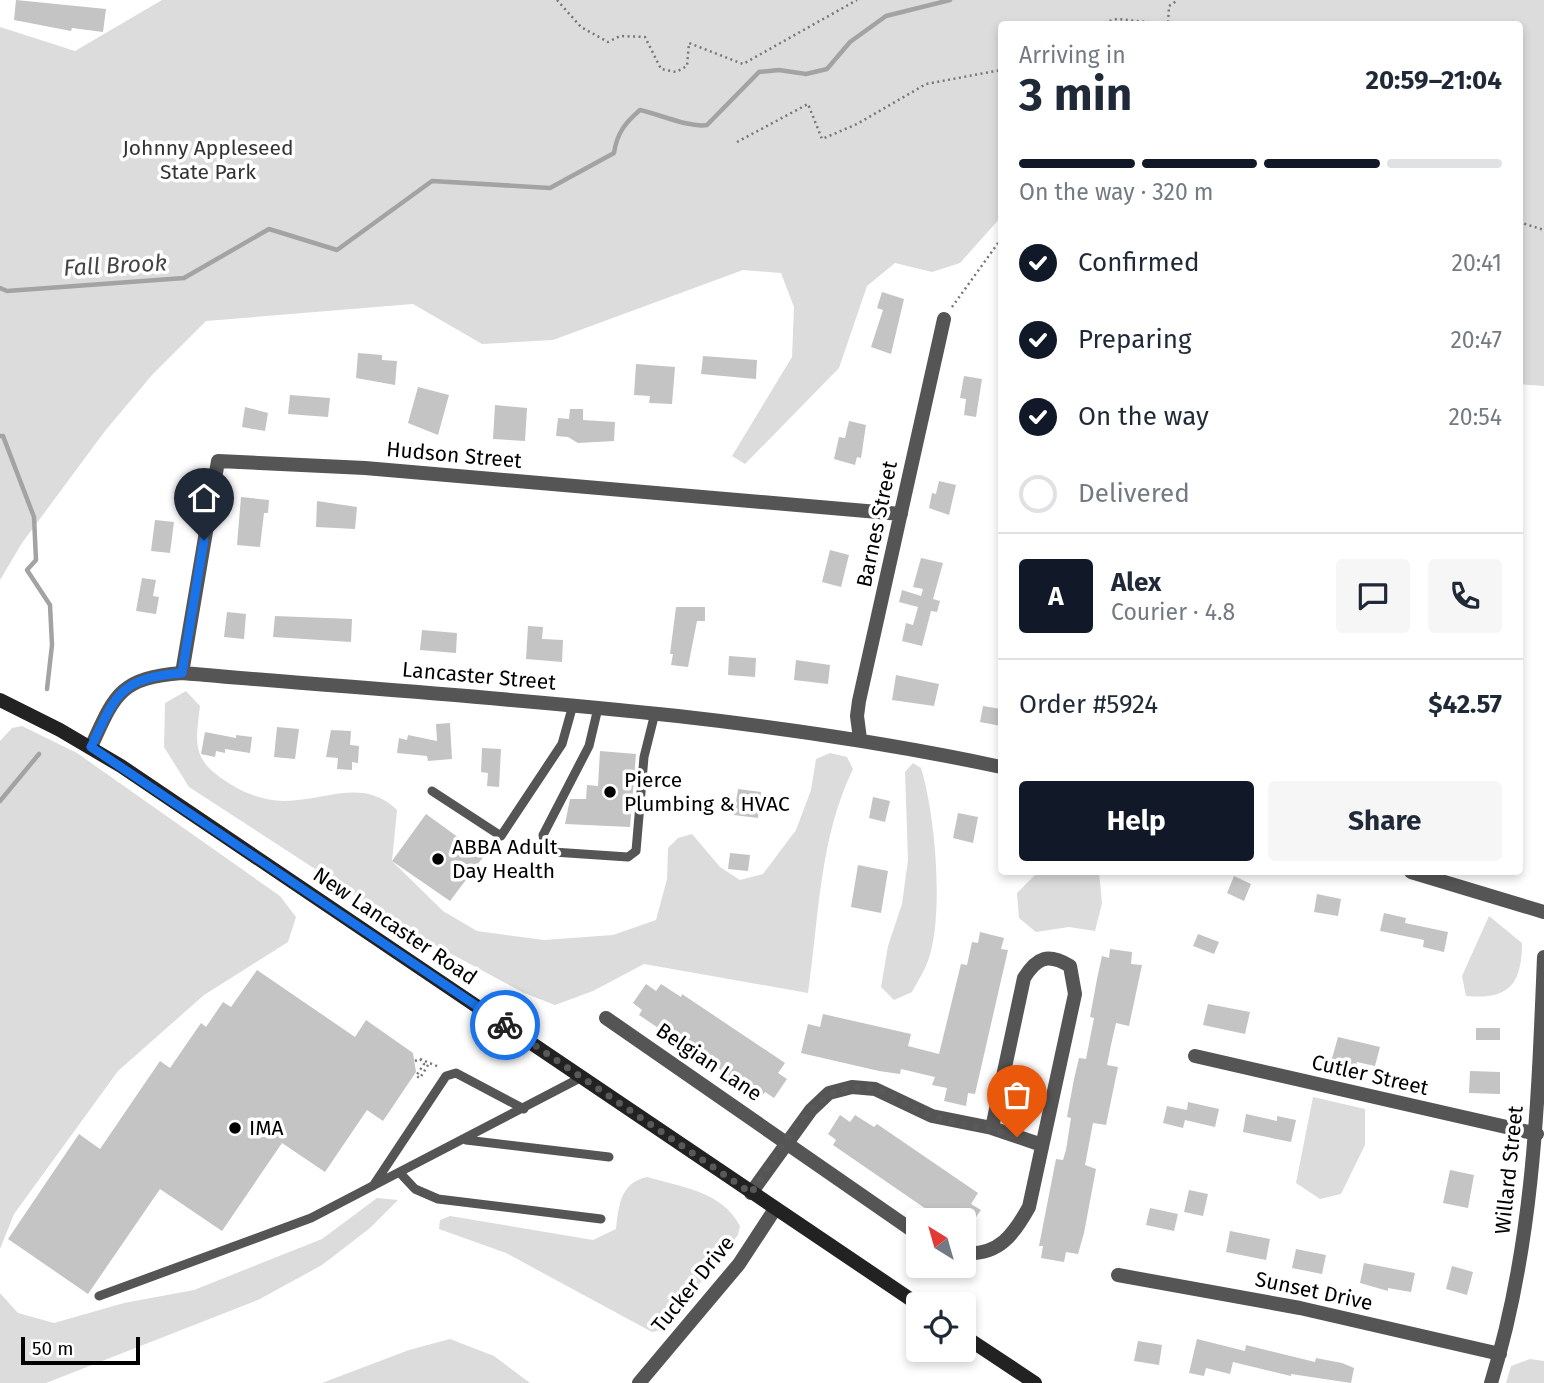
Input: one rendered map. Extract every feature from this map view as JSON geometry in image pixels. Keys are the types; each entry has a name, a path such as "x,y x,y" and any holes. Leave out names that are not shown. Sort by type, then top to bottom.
{"main road":[{"path":"0,700 91,747"},
{"name":"New Lancaster Road","path":"91,747 906,1296"},
{"path":"976,1344 1035,1383"}],"street":[{"name":"Barnes Street","path":"860,739 858,709 944,319"},
{"name":"Hudson Street","path":"182,673 218,461 365,468 901,514"},
{"name":"Lancaster Street","path":"91,747 108,709 134,681 182,673 655,713 860,739 998,766"},
{"path":"1421,875 1544,912"},
{"path":"976,1254 999,1247 1013,1234 1029,1207 1075,993 1070,966 1056,958 1045,957 1033,963 1024,978 992,1128"},
{"name":"Willard Street","path":"1491,1383 1521,1256 1536,1134 1544,957"},
{"name":"Belgian Lane","path":"607,1018 906,1226"},
{"name":"Cutler Street","path":"1195,1056 1536,1134"},
{"path":"751,1193 787,1142 829,1093 852,1087 875,1089 932,1116 992,1128 1042,1145"},
{"name":"Tucker Drive","path":"639,1383 739,1264 775,1209"},
{"name":"Sunset Drive","path":"1118,1275 1300,1308 1500,1354"}],"lane":[{"path":"432,791 501,836 562,744 573,705"},
{"path":"598,708 589,746 543,835 545,845 553,852 628,857 636,851 644,757 655,713"},
{"path":"372,1188 446,1076 456,1073 524,1109"},
{"path":"99,1296 273,1235 372,1188 582,1077"},
{"path":"464,1140 609,1157"},
{"path":"400,1173 415,1189 438,1199 601,1219"}],"path":[{"path":"557,0 581,27 608,42 620,36 645,37 661,69 676,72 687,66 689,43 743,64 857,0"},
{"path":"1168,21 1169,6 1178,0"},
{"path":"1110,21 1137,21"},
{"path":"737,142 808,104 822,139 857,124 926,85 998,71"},
{"path":"1523,223 1544,230"},
{"path":"944,319 998,243"},
{"path":"415,1061 420,1059 430,1062 419,1078 416,1076 424,1064 420,1059"}],"green space":[{"name":"Johnny Appleseed State Park","path":"162,0 1544,0 1544,386 1523,384 1523,21 998,21 998,220 960,263 932,272 895,263 867,286 839,368 745,464 732,456 792,357 794,307 781,273 743,270 553,340 482,344 413,304 206,321 152,375 105,431 22,543 0,580 0,27 75,51"},
{"path":"186,691 200,706 197,739 201,756 213,772 224,780 252,795 276,801 344,793 371,795 384,800 397,810 392,861 443,911 477,931 544,940 613,935 656,920 667,879 668,848 678,838 692,834 720,867 740,880 763,874 796,830 811,790 816,759 830,753 847,757 853,769 833,823 827,851 808,993 644,964 593,991 555,1005 524,993 418,936 189,787 164,747 165,703"},
{"path":"22,726 77,753 280,896 296,917 288,942 204,995 118,1071 14,1214 0,1249 0,741 12,728"},
{"path":"913,763 921,768 934,836 936,916 934,939 923,971 912,992 894,1000 881,987 888,946 902,904 908,860 905,772"},
{"path":"1035,875 1099,875 1102,903 1095,931 1069,927 1036,932 1019,918 1017,893"},
{"path":"1489,916 1522,943 1519,970 1510,987 1502,992 1480,997 1466,996 1462,976"},
{"path":"1313,1097 1365,1109 1365,1145 1341,1194 1320,1199 1296,1183"},
{"path":"647,1177 712,1198 732,1214 740,1226 738,1235 664,1329 652,1332 506,1253 439,1229 440,1220 450,1216 593,1240 616,1229 622,1196 631,1184"},
{"path":"377,1198 398,1200 370,1228 322,1265 258,1300 46,1383 0,1383 0,1293 18,1313 54,1323 124,1303 194,1290 322,1239"},
{"path":"450,1339 494,1356 530,1383 322,1383 409,1350"},
{"path":"1530,1359 1544,1361 1544,1383 1506,1383 1511,1366"}],"building":[{"path":"16,0 106,9 103,32 72,28 71,31 14,20"},
{"path":"882,292 904,299 891,354 871,347 883,310 877,308"},
{"path":"358,353 382,355 382,360 397,361 395,385 356,378"},
{"path":"703,356 757,360 756,379 701,374"},
{"path":"636,364 675,367 672,404 649,403 650,396 634,395"},
{"path":"964,376 982,379 976,417 964,415 966,399 960,398"},
{"path":"418,387 449,395 438,435 408,423"},
{"path":"290,395 330,398 328,417 288,414"},
{"path":"495,405 527,408 525,441 493,439"},
{"path":"245,407 268,413 265,431 242,427"},
{"path":"570,409 583,409 583,420 615,422 614,441 578,443 568,437 556,436 558,418 569,419"},
{"path":"849,421 866,425 861,458 857,457 855,465 834,459 839,437 845,438"},
{"path":"939,481 956,485 949,515 929,508 932,493 936,494"},
{"path":"241,497 269,500 268,513 264,513 260,547 237,545"},
{"path":"317,501 357,507 355,529 316,527"},
{"path":"155,520 174,522 170,553 151,551"},
{"path":"830,550 849,555 841,587 822,582"},
{"path":"921,558 943,563 933,599 940,601 937,612 931,611 922,646 902,641 906,623 913,625 918,607 899,602 902,590 921,596 923,589 913,587"},
{"path":"142,578 156,580 153,596 159,597 156,614 136,611"},
{"path":"676,607 705,607 705,621 697,621 688,667 671,665"},
{"path":"227,612 246,614 244,639 224,637"},
{"path":"275,616 352,619 351,642 273,637"},
{"path":"528,626 543,627 542,639 563,640 562,662 526,659"},
{"path":"422,630 457,633 456,653 420,650"},
{"path":"729,656 756,658 755,677 728,675"},
{"path":"796,660 830,665 828,684 794,680"},
{"path":"896,675 939,684 934,706 892,700"},
{"path":"983,706 998,708 998,725 980,722"},
{"path":"450,723 452,759 428,761 427,756 397,753 399,738 407,740 408,735 437,741 436,724"},
{"path":"277,727 299,729 295,759 274,757"},
{"path":"331,730 351,731 350,745 359,746 358,763 352,762 352,770 337,769 338,758 326,757"},
{"path":"205,732 236,738 236,735 252,737 250,753 225,749 225,753 216,751 215,757 201,754"},
{"path":"482,748 501,749 499,787 487,786 488,773 481,772"},
{"name":"Pierce Plumbing & HVAC","path":"600,751 636,754 630,827 565,824 570,799 586,799 587,785 598,786"},
{"path":"738,789 761,792 758,818 734,815"},
{"path":"873,797 890,801 885,822 869,818"},
{"path":"958,813 978,817 973,843 953,838"},
{"name":"ABBA Adult Day Health","path":"426,814 484,856 450,901 392,861"},
{"path":"730,853 750,855 748,871 728,869"},
{"path":"858,865 888,871 881,913 851,907"},
{"path":"1234,876 1251,884 1244,901 1227,893"},
{"path":"1317,894 1341,899 1338,916 1314,912"},
{"path":"1384,913 1406,918 1405,923 1448,932 1444,952 1423,947 1424,940 1380,931"},
{"path":"980,932 1004,938 1001,949 1008,950 975,1094 968,1093 966,1106 944,1101 947,1088 932,1085 935,1077 901,1069 900,1074 879,1071 801,1053 808,1024 820,1027 823,1014 911,1034 908,1046 939,1054 961,964 967,965 972,942 978,943"},
{"path":"1198,934 1219,942 1214,954 1193,946"},
{"path":"1110,949 1132,952 1131,964 1142,965 1129,1026 1116,1023 1111,1045 1107,1065 1118,1067 1106,1125 1093,1123 1085,1165 1096,1169 1084,1233 1078,1254 1066,1252 1064,1262 1041,1258 1043,1246 1039,1246 1056,1159 1063,1160 1066,1150 1071,1118 1067,1117 1074,1079 1079,1058 1086,1059 1094,1018 1090,1017 1102,956 1109,958"},
{"name":"IMA","path":"257,970 355,1037 366,1020 413,1053 416,1072 383,1121 367,1110 325,1172 282,1143 222,1231 160,1189 88,1294 8,1239 79,1134 100,1149 160,1061 170,1068 201,1023 206,1027 223,1002 231,1007"},
{"path":"646,984 656,991 661,984 681,997 682,994 785,1063 778,1073 787,1079 774,1098 765,1092 761,1097 639,1015 642,1010 633,1003"},
{"path":"1208,1004 1250,1012 1245,1034 1203,1025"},
{"path":"1476,1028 1500,1028 1500,1040 1476,1040"},
{"path":"1338,1037 1380,1047 1375,1066 1357,1062 1355,1068 1331,1062"},
{"path":"1470,1071 1500,1072 1500,1094 1469,1093"},
{"path":"1188,1102 1219,1109 1215,1127 1185,1120 1183,1128 1163,1123 1167,1106 1187,1110"},
{"path":"1246,1114 1277,1121 1277,1116 1296,1120 1291,1142 1243,1132"},
{"path":"840,1115 850,1122 855,1115 874,1127 877,1124 978,1193 971,1204 981,1210 976,1217 976,1208 925,1208 833,1145 836,1140 828,1134"},
{"path":"1450,1170 1474,1175 1468,1208 1443,1203"},
{"path":"1189,1190 1208,1194 1203,1216 1184,1212"},
{"path":"1150,1208 1178,1214 1174,1231 1146,1225"},
{"path":"1230,1231 1270,1239 1266,1260 1226,1252"},
{"path":"1296,1249 1326,1255 1322,1274 1292,1268"},
{"path":"1364,1263 1415,1273 1411,1292 1388,1288 1388,1291 1360,1283"},
{"path":"1452,1266 1473,1272 1467,1295 1446,1289"},
{"path":"1197,1339 1245,1351 1246,1345 1315,1362 1316,1358 1342,1363 1354,1368 1351,1383 1291,1376 1233,1362 1230,1374 1206,1368 1204,1376 1189,1373"},
{"path":"1138,1341 1162,1345 1159,1365 1134,1361"}],"waterway":[{"name":"Fall Brook","path":"0,288 7,291 184,278 269,229 337,250 432,181 550,188 614,153 622,129 640,110 683,123 707,125 759,72 779,70 806,74 827,69 850,42 886,16 950,0"},
{"path":"0,436 3,436 34,517 36,560 27,570 50,605 52,645 47,689"},
{"path":"0,801 39,754"}],"way so far":[{"path":"505,1025 751,1193 793,1131 811,1111 829,1093 852,1087 875,1089 932,1116 992,1128 1017,1137"}],"place":[{"name":"Pierce Plumbing & HVAC","path":"610,792"},
{"name":"ABBA Adult Day Health","path":"438,859"},
{"name":"IMA","path":"235,1128"}],"route":[{"path":"204,540 182,673 153,675 134,681 108,709 91,747 505,1025"}]}
